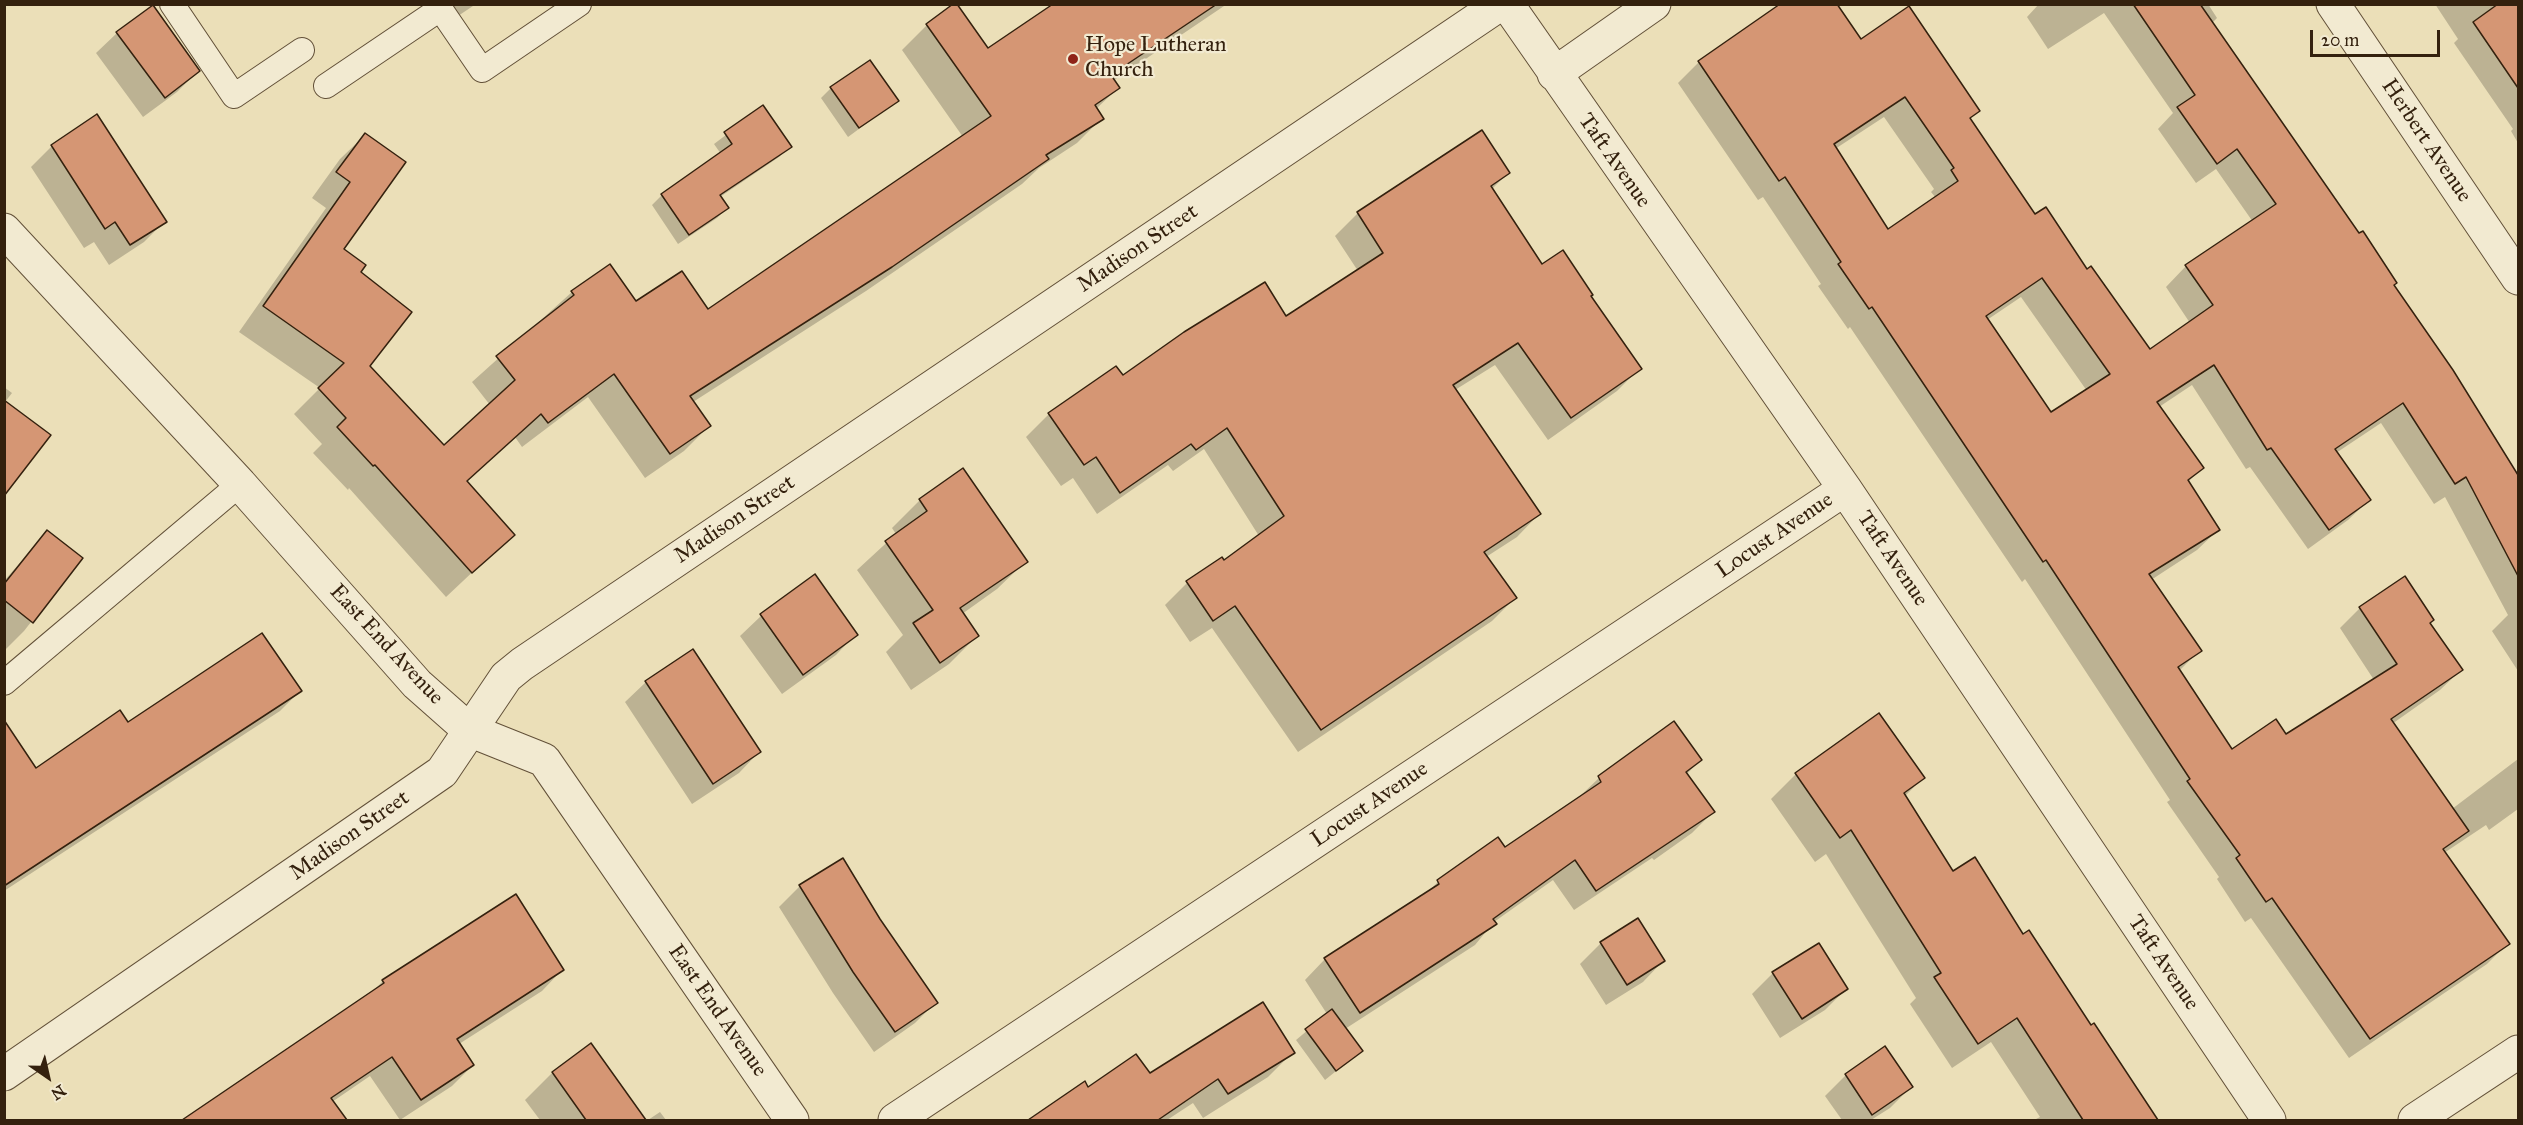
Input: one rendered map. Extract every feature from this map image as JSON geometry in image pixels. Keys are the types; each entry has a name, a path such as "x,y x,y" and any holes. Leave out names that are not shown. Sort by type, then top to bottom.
{"street":[{"name":"Madison Street","path":"4,1074 442,772 506,677 522,663 1500,4"},
{"name":"Taft Avenue","path":"1507,4 1845,489 2269,1120"},
{"path":"1554,74 1654,4"},
{"name":"Herbert Avenue","path":"2333,4 2518,279"},
{"name":"East End Avenue","path":"4,230 240,484 417,684 469,730 544,760 792,1120"},
{"name":"Locust Avenue","path":"895,1120 1845,489"},
{"path":"2415,1120 2518,1052"}],"lane":[{"path":"172,4 234,96 302,50"},
{"path":"326,86 439,7 482,70 579,4"},
{"path":"4,683 240,484"}],"building":[{"path":"953,4 957,4 988,48 1053,4 1217,4 1111,75 1120,88 1095,105 1104,119 1046,155 1049,159 892,267 690,396 711,426 670,454 614,374 548,423 541,414 467,481 515,535 472,573 375,465 373,466 337,427 346,418 318,388 344,363 263,306 350,182 336,172 365,133 406,162 344,249 366,265 361,272 412,312 370,366 444,445 515,380 496,356 574,295 571,291 610,264 636,301 682,271 708,309 991,116 926,24"},
{"path":"1780,4 1837,4 1861,39 1909,6 1980,111 1970,118 2035,214 2046,207 2087,269 2091,266 2150,349 2213,305 2185,265 2276,204 2237,149 2217,164 2177,107 2195,95 2133,4 2200,4 2359,233 2363,231 2397,283 2394,285 2453,370 2518,475 2518,576 2466,477 2455,484 2403,403 2335,449 2371,500 2329,530 2271,448 2267,450 2214,365 2157,402 2204,468 2188,480 2220,530 2149,574 2202,651 2178,667 2232,749 2276,719 2286,734 2397,664 2359,607 2405,576 2434,620 2430,623 2463,670 2391,719 2469,831 2443,849 2510,944 2370,1039 2272,898 2266,902 2236,858 2240,855 2187,781 2190,779 2046,560 2043,562 1872,307 1869,309 1838,264 1841,262 1785,177 1779,181 1698,61","holes":["1905,97 1954,168 1951,170 1958,181 1888,229 1834,144","2042,278 2110,374 2051,412 1986,316"]},
{"path":"2498,4 2518,4 2518,88 2473,22"},
{"path":"153,5 200,71 165,98 116,32"},
{"path":"870,60 899,101 859,128 830,87"},
{"path":"763,105 792,147 720,195 729,208 689,235 661,194 732,144 724,132"},
{"path":"97,114 167,222 130,245 115,222 105,229 51,145"},
{"path":"1482,130 1510,173 1491,186 1542,264 1563,250 1593,295 1591,296 1642,369 1571,418 1518,343 1453,385 1541,514 1484,552 1517,598 1321,730 1235,606 1213,621 1186,581 1222,557 1224,560 1284,516 1227,428 1196,450 1191,444 1120,493 1096,457 1084,465 1048,413 1116,366 1123,375 1184,332 1265,282 1286,316 1383,253 1357,212"},
{"path":"4,400 51,435 4,496"},
{"path":"963,468 1028,562 960,608 979,636 940,663 913,623 933,610 885,541 927,511 919,499"},
{"path":"47,530 83,558 33,623 4,600 4,584"},
{"path":"815,574 858,635 803,675 760,614"},
{"path":"262,633 302,691 4,886 4,720 36,768 120,710 128,722"},
{"path":"693,649 761,752 713,784 645,681"},
{"path":"1879,713 1925,778 1904,793 1953,871 1975,857 2023,934 2029,930 2091,1025 2094,1023 2158,1120 2083,1120 2017,1018 1978,1044 1934,977 1941,973 1851,830 1840,838 1795,773"},
{"path":"1674,721 1702,760 1686,772 1715,812 1596,891 1575,860 1493,919 1497,924 1360,1013 1324,958 1439,884 1437,880 1498,837 1505,847 1601,782 1598,776"},
{"path":"843,858 880,919 938,1003 895,1032 853,972 799,885"},
{"path":"516,894 564,970 457,1039 474,1065 421,1100 392,1057 331,1098 347,1120 182,1120 384,983 382,980"},
{"path":"1638,918 1665,961 1627,985 1600,942"},
{"path":"1819,943 1848,989 1802,1019 1772,972"},
{"path":"1263,1002 1295,1053 1228,1094 1218,1079 1158,1120 1028,1120 1085,1081 1088,1087 1136,1054 1150,1073"},
{"path":"1332,1009 1363,1051 1336,1071 1305,1029"},
{"path":"591,1043 646,1120 586,1120 552,1072"},
{"path":"1885,1046 1913,1087 1872,1115 1845,1074"}],"place":[{"name":"Hope Lutheran Church","path":"1073,59"}]}
